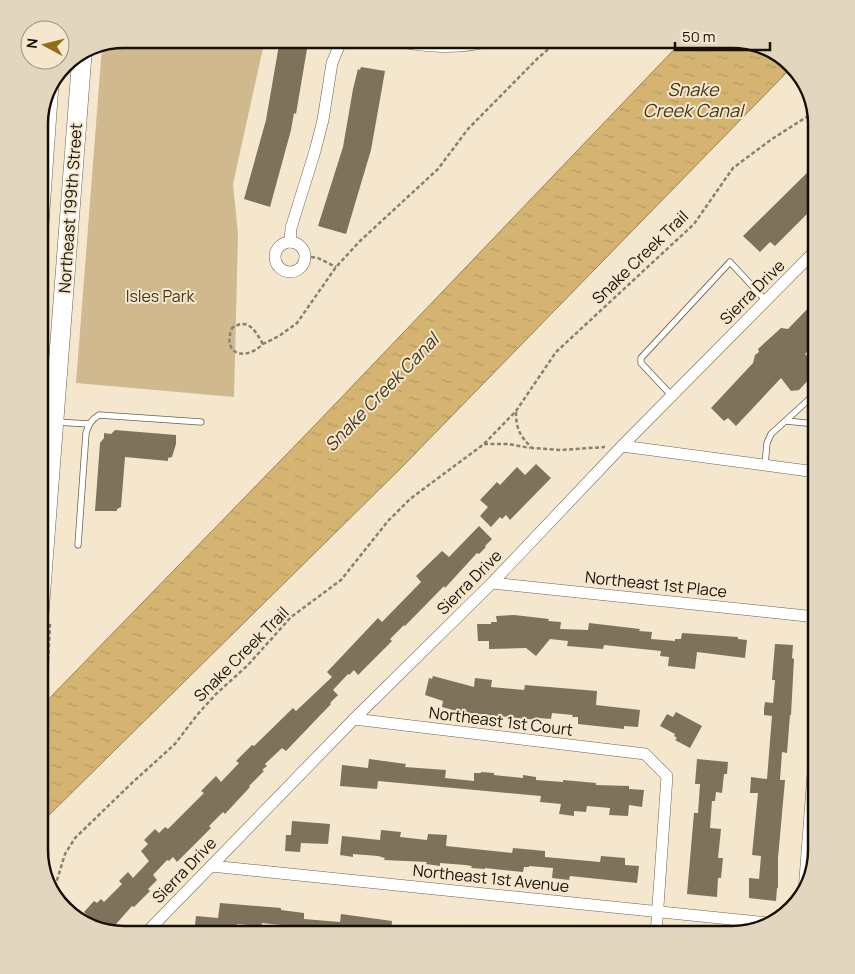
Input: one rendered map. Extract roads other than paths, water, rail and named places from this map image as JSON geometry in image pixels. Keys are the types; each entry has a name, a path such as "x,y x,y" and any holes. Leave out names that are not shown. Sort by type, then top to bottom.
{"main road":[{"name":"Northeast 199th Street","path":"48,412 82,60"}],"street":[{"path":"290,242 291,228 316,151 332,63 338,48"},
{"name":"Sierra Drive","path":"153,926 354,720 492,583 622,446 808,258"},
{"path":"622,446 808,471"},
{"name":"Northeast 1st Place","path":"492,583 808,616"},
{"name":"Northeast 1st Court","path":"354,720 645,754 667,776 658,912"},
{"name":"Northeast 1st Avenue","path":"211,866 756,922"},
{"path":"657,926 658,912"}],"lane":[{"path":"672,396 641,363 641,358 730,262 766,301"},
{"path":"765,465 767,443 771,434 808,400"},
{"path":"78,545 86,433 89,424 99,415 200,422"},
{"path":"786,421 808,423"},
{"path":"48,423 89,424"}],"water":[{"name":"Snake Creek Canal","path":"675,48 736,48 751,50 774,60 787,72 402,467 48,816 48,700 316,424"}],"park label":[{"name":"Isles Park","path":"160,296"}]}
